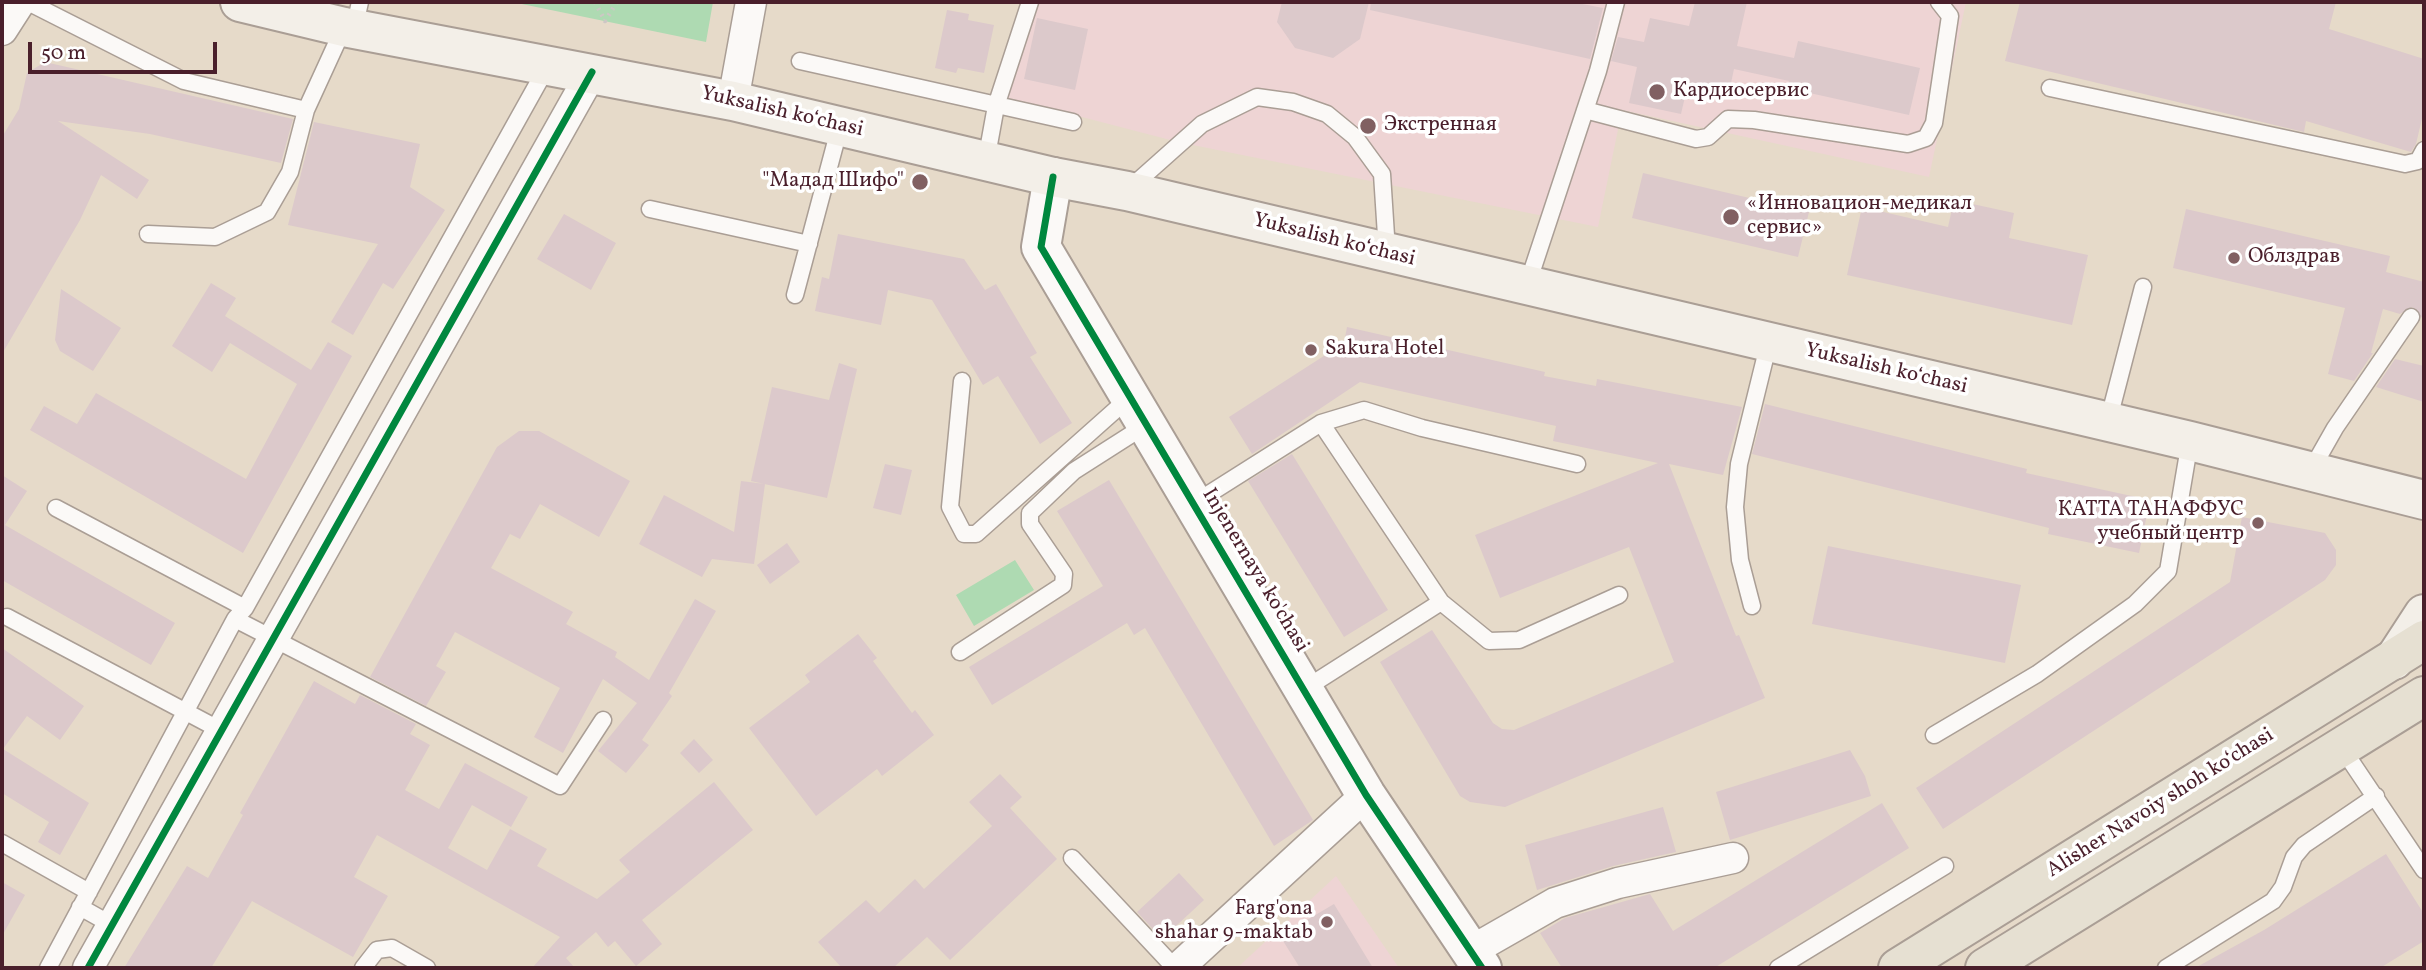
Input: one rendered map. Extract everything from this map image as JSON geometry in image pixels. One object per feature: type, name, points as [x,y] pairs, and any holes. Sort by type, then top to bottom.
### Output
[{"type":"main road","name":"Yuksalish koʻchasi","points":[[240,2],[353,19],[548,65],[733,101],[1053,177],[1128,191],[2190,441],[2424,500]]},
{"type":"main road","points":[[2409,650],[2424,614]]},
{"type":"main road","name":"Alisher Navoiy shoh koʻchasi","points":[[1898,968],[2409,650]]},
{"type":"main road","points":[[1985,968],[2424,696]]},
{"type":"street","points":[[2,30],[20,2]]},
{"type":"street","points":[[733,101],[751,2]]},
{"type":"street","points":[[88,968],[592,72]]},
{"type":"street","name":"Injenernaya ko'chasi","points":[[1053,177],[1041,247],[1366,795],[1476,960]]},
{"type":"street","points":[[1176,968],[1366,795]]},
{"type":"street","points":[[1476,960],[1555,903],[1618,883],[1733,858]]},
{"type":"lane","points":[[28,2],[184,81],[306,110]]},
{"type":"lane","points":[[986,161],[996,106],[1030,2]]},
{"type":"lane","points":[[1528,286],[1616,2]]},
{"type":"lane","points":[[1584,110],[1696,139],[1708,137],[1727,119],[1754,120],[1908,144],[1926,138],[1934,123],[1950,16],[1938,2]]},
{"type":"lane","points":[[148,234],[215,237],[267,212],[290,172],[306,110],[353,19]]},
{"type":"lane","points":[[800,61],[1073,122]]},
{"type":"lane","points":[[48,968],[185,711],[548,65]]},
{"type":"lane","points":[[2050,88],[2405,164],[2417,161],[2424,149]]},
{"type":"lane","points":[[1128,191],[1202,124],[1257,97],[1293,102],[1328,114],[1354,137],[1382,174],[1387,254]]},
{"type":"lane","points":[[795,295],[840,126]]},
{"type":"lane","points":[[650,209],[809,244]]},
{"type":"lane","points":[[2108,422],[2143,287]]},
{"type":"lane","points":[[2310,471],[2335,428],[2411,317]]},
{"type":"lane","points":[[1752,606],[1740,560],[1735,507],[1739,464],[1769,342]]},
{"type":"lane","points":[[962,381],[950,507],[964,534],[976,534],[1138,411]]},
{"type":"lane","points":[[1194,504],[1321,423],[1364,410],[1422,428],[1577,464]]},
{"type":"lane","points":[[960,652],[1063,585],[1064,575],[1030,524],[1030,513],[1138,411]]},
{"type":"lane","points":[[1321,423],[1441,602],[1489,640],[1519,640],[1619,595]]},
{"type":"lane","points":[[1934,735],[2038,674],[2135,604],[2168,571],[2190,441]]},
{"type":"lane","points":[[56,508],[240,613],[273,639],[560,786],[603,720]]},
{"type":"lane","points":[[1303,690],[1441,602]]},
{"type":"lane","points":[[7,617],[222,731]]},
{"type":"lane","points":[[2342,748],[2424,870]]},
{"type":"lane","points":[[2166,968],[2273,901],[2283,887],[2294,857],[2304,845],[2376,796]]},
{"type":"lane","points":[[2,843],[89,892]]},
{"type":"lane","points":[[1072,858],[1176,968]]},
{"type":"lane","points":[[1778,968],[1945,866]]},
{"type":"lane","points":[[80,907],[112,925]]},
{"type":"lane","points":[[363,968],[377,950],[392,947],[427,968]]},
{"type":"path","points":[[595,2],[605,21],[617,2]]},
{"type":"shaded area","name":"Экстренная","points":[[1030,2],[1966,2],[1929,177],[1622,110],[1598,227],[1178,142],[1005,97]]},
{"type":"shaded area","name":"Farg'ona shahar 9-maktab","points":[[1336,876],[1399,968],[1237,968]]},
{"type":"green space","points":[[512,2],[713,2],[706,42]]},
{"type":"green space","points":[[1015,560],[1034,590],[974,626],[956,595]]},
{"type":"building","points":[[1282,2],[1369,2],[1360,39],[1333,58],[1295,48],[1277,22]]},
{"type":"building","points":[[1371,2],[1572,2],[1603,8],[1590,59],[1370,10]]},
{"type":"building","points":[[1695,2],[1747,2],[1737,46],[1794,58],[1798,41],[1920,68],[1909,115],[1787,88],[1789,81],[1734,69],[1728,97],[1687,88],[1681,114],[1629,103],[1637,67],[1611,61],[1618,37],[1644,42],[1650,18],[1689,26]]},
{"type":"building","points":[[2020,2],[2336,2],[2329,29],[2424,59],[2424,110],[2416,144],[2411,152],[2306,121],[2304,132],[2005,61]]},
{"type":"building","points":[[947,10],[969,14],[968,20],[994,25],[984,73],[958,68],[956,73],[935,68]]},
{"type":"building","points":[[1037,18],[1088,29],[1075,90],[1024,79]]},
{"type":"building","points":[[45,62],[293,119],[281,163],[150,134],[58,121],[149,180],[137,199],[101,175],[80,220],[2,354],[2,137],[19,109],[27,73]]},
{"type":"building","points":[[314,122],[420,144],[410,187],[445,210],[393,289],[383,283],[353,335],[331,322],[378,244],[288,225]]},
{"type":"building","points":[[1643,173],[1809,212],[1798,257],[1632,218]]},
{"type":"building","points":[[1954,200],[2014,213],[2009,238],[2088,255],[2072,325],[1847,275],[1862,207],[1948,227]]},
{"type":"building","points":[[2186,209],[2390,256],[2386,272],[2424,282],[2424,320],[2412,307],[2400,314],[2383,309],[2373,353],[2354,381],[2328,374],[2345,308],[2173,268]]},
{"type":"building","points":[[564,214],[616,243],[591,290],[537,259]]},
{"type":"building","points":[[838,234],[964,259],[985,290],[996,284],[1037,353],[1030,357],[1072,423],[1040,444],[998,376],[983,385],[932,300],[888,290],[881,325],[815,311],[822,277],[829,279]]},
{"type":"building","points":[[211,283],[236,298],[225,316],[311,370],[328,342],[352,356],[243,553],[30,430],[44,406],[77,424],[96,393],[246,479],[297,384],[230,343],[212,372],[172,346]]},
{"type":"building","points":[[61,289],[121,328],[93,371],[60,351],[55,340]]},
{"type":"building","points":[[1347,327],[1545,372],[1544,376],[1596,386],[1597,379],[1742,407],[1723,475],[1669,464],[1736,636],[1739,635],[1765,698],[1505,807],[1470,802],[1460,796],[1380,662],[1432,630],[1493,723],[1502,729],[1514,730],[1674,662],[1629,547],[1500,598],[1475,535],[1658,463],[1553,441],[1556,426],[1360,382],[1252,454],[1229,417],[1344,343]]},
{"type":"building","points":[[2395,359],[2424,366],[2424,402],[2376,387]]},
{"type":"building","points":[[839,363],[857,369],[827,498],[751,481],[772,387],[829,400]]},
{"type":"building","points":[[1765,404],[2027,469],[2026,473],[2150,500],[2139,553],[2048,534],[2049,528],[1752,454]]},
{"type":"building","points":[[519,431],[539,431],[630,481],[599,537],[540,504],[520,539],[510,534],[491,568],[573,612],[566,624],[617,652],[615,657],[649,680],[695,599],[716,611],[669,693],[672,696],[642,740],[649,745],[626,773],[598,751],[637,703],[603,679],[563,753],[534,737],[560,688],[455,632],[436,666],[446,672],[426,706],[370,677],[497,447]]},
{"type":"building","points":[[1292,454],[1388,610],[1344,637],[1248,481]]},
{"type":"building","points":[[885,464],[912,470],[901,515],[873,508]]},
{"type":"building","points":[[2,475],[27,491],[5,525],[175,623],[151,665],[2,580]]},
{"type":"building","points":[[1109,480],[1313,820],[1274,846],[1145,628],[1134,635],[1127,623],[992,705],[969,667],[1103,586],[1057,511]]},
{"type":"building","points":[[741,481],[765,484],[754,564],[712,559],[702,577],[639,544],[664,495],[734,532]]},
{"type":"building","points":[[2242,517],[2325,533],[2336,550],[2336,565],[2325,580],[1943,829],[1916,788],[2230,582]]},
{"type":"building","points":[[787,543],[800,562],[770,584],[757,565]]},
{"type":"building","points":[[1828,546],[2021,585],[2005,663],[1812,624]]},
{"type":"building","points":[[858,634],[877,658],[873,661],[912,713],[915,710],[934,735],[882,776],[877,769],[816,816],[749,728],[810,682],[805,675]]},
{"type":"building","points":[[2,648],[84,706],[60,740],[27,716],[3,749],[89,803],[60,855],[38,842],[49,822],[2,793]]},
{"type":"building","points":[[314,681],[355,704],[360,695],[416,724],[410,734],[430,745],[405,790],[439,809],[465,763],[528,797],[511,827],[472,805],[448,848],[487,870],[510,829],[547,849],[537,866],[597,899],[630,872],[619,860],[714,782],[753,830],[642,920],[662,944],[636,966],[615,941],[608,947],[596,932],[566,958],[575,968],[532,968],[560,937],[377,835],[354,877],[388,896],[353,957],[252,901],[211,968],[124,968],[187,866],[208,878],[243,815],[240,813]]},
{"type":"building","points":[[694,739],[713,760],[699,773],[680,753]]},
{"type":"building","points":[[1850,750],[1865,776],[1871,796],[1730,840],[1716,792]]},
{"type":"building","points":[[1000,774],[1022,797],[1010,808],[1057,859],[950,960],[927,937],[893,968],[842,968],[818,942],[866,900],[879,913],[915,879],[924,889],[992,826],[969,802]]},
{"type":"building","points":[[1882,803],[1909,848],[1714,968],[1562,968],[1540,933],[1565,918],[1650,894],[1673,931]]},
{"type":"building","points":[[1663,807],[1676,852],[1613,866],[1537,890],[1525,845]]},
{"type":"building","points":[[2386,854],[2424,914],[2424,941],[2380,968],[2195,968],[2264,930]]},
{"type":"building","points":[[1179,873],[1204,900],[1162,939],[1137,912]]},
{"type":"building","points":[[2,882],[25,895],[2,936]]},
{"type":"building","points":[[1334,904],[1373,968],[1300,968],[1280,936]]},
{"type":"cycle path","points":[[88,968],[592,72]]},
{"type":"cycle path","points":[[1053,177],[1041,247],[1366,795],[1482,968]]},
{"type":"place","name":"Кардиосервис","points":[[1657,92]]},
{"type":"place","name":"Экстренная","points":[[1368,126]]},
{"type":"place","name":"\"Мадад Шифо\"","points":[[920,182]]},
{"type":"place","name":"«Инновацион-медикал сервис»","points":[[1731,217]]},
{"type":"place","name":"Облздрав","points":[[2234,258]]},
{"type":"place","name":"Sakura Hotel","points":[[1311,350]]},
{"type":"place","name":"КАТТА ТАНАФФУС учебный центр","points":[[2258,523]]},
{"type":"place","name":"Farg'ona shahar 9-maktab","points":[[1327,922]]}]
